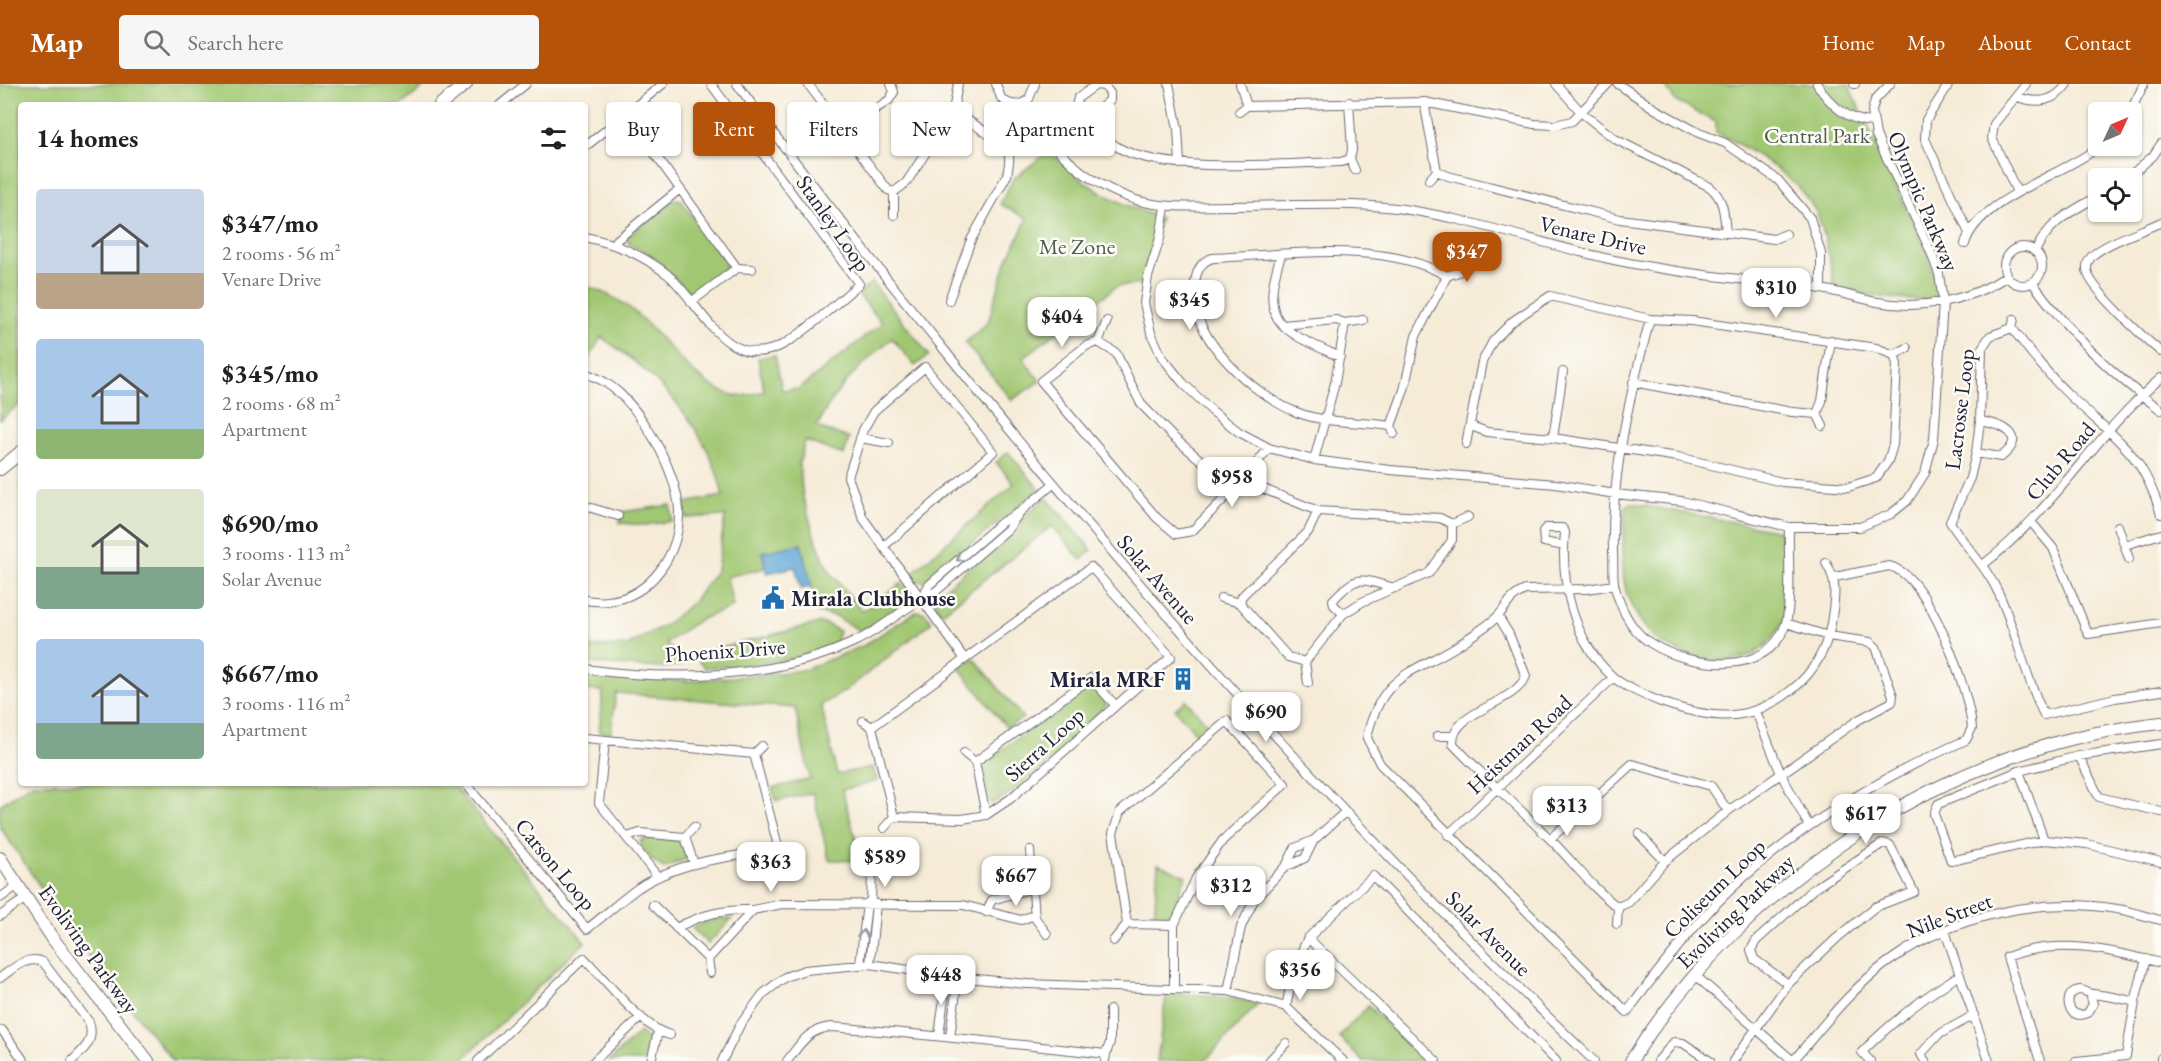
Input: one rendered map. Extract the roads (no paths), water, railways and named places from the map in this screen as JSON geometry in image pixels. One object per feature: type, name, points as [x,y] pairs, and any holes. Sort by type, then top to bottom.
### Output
[{"type":"street","points":[[444,102],[466,84]]},
{"type":"street","points":[[504,102],[526,84]]},
{"type":"street","points":[[641,102],[663,84]]},
{"type":"street","name":"Stanley Loop","points":[[588,238],[613,243],[637,253],[656,266],[670,277],[710,327],[730,344],[755,353],[784,345],[859,284],[711,84]]},
{"type":"street","name":"Solar Avenue","points":[[736,84],[902,298],[1052,484],[1207,662],[1344,813],[1492,963],[1594,1061]]},
{"type":"street","points":[[808,84],[822,102]]},
{"type":"street","points":[[879,107],[889,100],[894,92],[891,84]]},
{"type":"street","points":[[955,102],[958,84]]},
{"type":"street","points":[[996,84],[998,93],[1005,102]]},
{"type":"street","points":[[1026,102],[1033,95],[1035,84]]},
{"type":"street","points":[[1169,84],[1178,129],[1180,164]]},
{"type":"street","points":[[1240,84],[1247,106]]},
{"type":"street","points":[[1556,84],[1582,113],[1615,139],[1710,187],[1722,201],[1726,233]]},
{"type":"street","points":[[1239,112],[1247,106],[1425,102],[1534,124],[1555,125],[1572,121],[1608,84]]},
{"type":"street","points":[[1618,84],[1664,114],[1699,133],[1725,143],[1778,180],[1809,218],[1821,253],[1821,289]]},
{"type":"street","points":[[1817,84],[1828,100],[1844,113],[1863,122],[1873,122]]},
{"type":"street","name":"Olympic Parkway","points":[[1789,527],[1860,527],[1891,514],[1917,489],[1925,473],[1934,439],[1943,302],[1940,274],[1887,161],[1873,122],[1872,111],[1875,100],[1890,84]]},
{"type":"street","points":[[1949,84],[1926,120],[1925,139],[1968,231],[1965,244]]},
{"type":"street","points":[[2018,192],[1992,138],[1994,124],[2018,97],[2026,84]]},
{"type":"street","points":[[2018,97],[2031,102],[2046,101],[2063,90],[2067,84]]},
{"type":"street","points":[[2135,102],[2144,84]]},
{"type":"street","points":[[1348,102],[1352,150],[1350,159],[1355,170]]},
{"type":"street","points":[[1425,102],[1437,171]]},
{"type":"street","points":[[949,300],[971,240],[1007,175],[1009,163],[1009,154],[972,125]]},
{"type":"street","points":[[588,145],[606,130]]},
{"type":"street","points":[[1115,143],[1122,149],[1180,164],[1350,159]]},
{"type":"street","points":[[2140,168],[2161,144]]},
{"type":"street","points":[[1968,231],[2018,192],[2088,153]]},
{"type":"street","points":[[656,156],[737,268]]},
{"type":"street","points":[[864,156],[888,189],[894,192]]},
{"type":"street","points":[[894,192],[906,183],[924,156]]},
{"type":"street","name":"Venare Drive","points":[[1065,156],[1081,172],[1105,188],[1165,207],[1270,207],[1333,204],[1395,208],[1454,218],[1614,260],[1685,272],[1821,289],[1888,303],[1914,305],[1943,302],[1994,285],[2007,276]]},
{"type":"street","points":[[1429,180],[1437,171]]},
{"type":"street","points":[[1437,171],[1620,219],[1774,239],[1786,234]]},
{"type":"street","points":[[613,243],[680,189]]},
{"type":"street","points":[[894,192],[894,215]]},
{"type":"street","points":[[2035,252],[2044,233],[2061,218],[2088,202]]},
{"type":"street","points":[[1165,207],[1144,303],[1151,333],[1162,357],[1204,405],[1239,432],[1269,448],[1314,460],[1390,470],[1556,484],[1615,494],[1682,501],[1789,527],[1786,623],[1771,645],[1757,657],[1722,664],[1691,659],[1652,644],[1635,630],[1623,610],[1614,585],[1615,494],[1633,382],[1650,319]]},
{"type":"street","points":[[2161,222],[2105,248],[2091,256],[2086,264],[2088,275],[2093,282],[2132,326],[2161,352]]},
{"type":"street","points":[[2024,248],[2035,252],[2042,268],[2032,282],[2021,285],[2007,276],[2004,265],[2013,250],[2024,248]]},
{"type":"street","points":[[1447,276],[1416,336],[1393,430],[1324,420],[1295,412],[1250,384],[1218,351],[1204,332],[1196,311],[1194,291],[1199,267],[1204,260],[1281,255],[1359,254],[1406,260],[1447,276],[1464,270],[1471,263]]},
{"type":"street","points":[[1281,255],[1273,284],[1271,308],[1283,326],[1303,340],[1340,357]]},
{"type":"street","points":[[692,302],[737,268],[752,269]]},
{"type":"street","points":[[2032,282],[2072,334],[2140,396],[2161,410]]},
{"type":"street","points":[[1466,444],[1482,362],[1493,341],[1513,321],[1550,296],[1650,319],[1692,321],[1831,340],[1876,348],[1894,355],[1907,348]]},
{"type":"street","points":[[1283,326],[1336,320],[1346,323],[1363,320]]},
{"type":"street","points":[[1107,321],[1098,342],[1086,346],[1041,381],[1158,518],[1176,534],[1192,531],[1241,482],[1269,448]]},
{"type":"street","points":[[1314,460],[1340,357],[1346,323]]},
{"type":"street","name":"Lacrosse Loop","points":[[2161,514],[2147,477],[2133,453],[2110,429],[2046,372],[2013,324],[1990,336],[1982,348],[1980,422],[1976,453],[1970,478],[1950,522],[1984,564],[2013,628],[2022,662],[2044,715],[2161,691]]},
{"type":"street","points":[[1823,426],[1817,414],[1822,401],[1831,340]]},
{"type":"street","points":[[1098,342],[1116,353],[1141,404],[1172,436],[1209,467],[1241,482],[1318,511],[1440,518],[1452,524]]},
{"type":"street","points":[[1471,426],[1487,432],[1552,438],[1678,457],[1782,482],[1848,487],[1876,478],[1888,461],[1893,445],[1897,364],[1894,355]]},
{"type":"street","points":[[883,547],[993,452],[925,367],[874,411],[860,438],[848,477],[863,518],[883,547],[910,581],[964,658]]},
{"type":"street","points":[[1552,438],[1563,372]]},
{"type":"street","points":[[588,374],[607,383],[633,408],[662,457],[679,510],[679,529],[672,552],[659,573],[640,589],[610,601],[588,600]]},
{"type":"street","name":"Club Road","points":[[1984,564],[2032,523],[2110,429],[2140,396],[2161,378]]},
{"type":"street","points":[[1633,382],[1792,412],[1817,414]]},
{"type":"street","points":[[1976,453],[2001,457],[2009,451],[2013,442],[2010,432],[2004,425],[1980,422]]},
{"type":"street","points":[[860,438],[888,443]]},
{"type":"street","points":[[0,469],[18,454]]},
{"type":"street","name":"Phoenix Drive","points":[[588,669],[617,673],[692,674],[787,666],[822,657],[874,632],[922,598],[929,585],[1002,522],[1020,513],[1052,484]]},
{"type":"street","points":[[588,507],[618,516]]},
{"type":"street","points":[[1240,603],[1242,596],[1308,532],[1318,511]]},
{"type":"street","points":[[1452,524],[1468,517]]},
{"type":"street","points":[[2032,523],[2054,548],[2088,634],[2161,623]]},
{"type":"street","points":[[1308,683],[1305,662],[1343,614],[1362,602],[1429,573],[1452,540],[1452,524]]},
{"type":"street","points":[[2118,526],[2130,559]]},
{"type":"street","points":[[2125,544],[2161,534]]},
{"type":"street","points":[[1564,546],[1566,590],[1581,632],[1592,652],[1614,678],[1646,696],[1679,708],[1728,716],[1756,712],[1780,699],[1803,681],[1817,664],[1828,636],[1835,577],[1826,563]]},
{"type":"street","name":"Coliseum Loop","points":[[1498,616],[1448,651],[1409,671],[1389,690],[1374,711],[1367,738],[1380,764],[1448,835],[1627,1012],[1673,951],[1712,908],[1756,868],[1809,826],[1884,778],[1966,740],[1972,728],[1959,671],[1935,616],[1918,589],[1897,568],[1889,566],[1835,577]]},
{"type":"street","name":"Sierra Loop","points":[[872,727],[1091,567],[1171,657],[1010,799],[986,815],[962,819],[894,817]]},
{"type":"street","points":[[1343,614],[1334,605],[1333,600],[1350,582],[1358,580],[1396,588]]},
{"type":"street","points":[[1614,585],[1566,590],[1525,590],[1505,603],[1498,616],[1509,634],[1526,676],[1524,682],[1503,698],[1463,722],[1452,736],[1453,744],[1496,790],[1550,838],[1603,897],[1618,907]]},
{"type":"street","points":[[1221,598],[1240,603],[1288,657],[1305,662]]},
{"type":"street","points":[[1618,907],[1629,902],[1665,861],[1728,811],[1858,720],[1892,702],[1893,696],[1876,647],[1870,642],[1828,636],[1786,623]]},
{"type":"street","points":[[975,762],[1091,678],[1115,705]]},
{"type":"street","name":"Heistman Road","points":[[1448,835],[1614,678]]},
{"type":"street","points":[[1756,712],[1781,774],[1809,826]]},
{"type":"street","points":[[863,721],[872,727],[894,817],[884,828]]},
{"type":"street","points":[[1113,941],[1127,924],[1113,833],[1120,812],[1227,721],[1285,784],[1223,840],[1196,878],[1173,925],[1174,989]]},
{"type":"street","name":"Evoliving Parkway","points":[[1631,1061],[1665,1012],[1742,927],[1818,860],[1907,802],[1995,763],[2057,743],[2121,728],[2161,723]]},
{"type":"street","points":[[1437,736],[1452,736]]},
{"type":"street","points":[[588,738],[754,754],[762,746]]},
{"type":"street","points":[[605,740],[599,803],[658,877]]},
{"type":"street","points":[[2161,744],[2079,756],[2019,771],[1938,804],[1934,814],[1951,861],[2044,840],[2087,844],[2161,862]]},
{"type":"street","points":[[964,753],[975,762],[986,815]]},
{"type":"street","name":"Carson Loop","points":[[468,786],[587,929],[638,888],[658,877],[694,864],[779,850],[754,754]]},
{"type":"street","points":[[2079,756],[2098,797],[2161,812]]},
{"type":"street","points":[[1550,838],[1632,764],[1711,786],[1728,811]]},
{"type":"street","points":[[2019,771],[2044,840]]},
{"type":"street","points":[[1228,991],[1240,927],[1254,900],[1284,868],[1295,848],[1314,840],[1344,813]]},
{"type":"street","points":[[685,837],[694,828]]},
{"type":"street","points":[[627,837],[640,833],[685,837]]},
{"type":"street","points":[[1639,834],[1665,861]]},
{"type":"street","points":[[685,837],[694,864]]},
{"type":"street","points":[[1284,868],[1305,858],[1314,840]]},
{"type":"street","points":[[1733,1061],[1788,984],[1837,938],[1875,907],[1914,892],[1890,845],[1883,843],[1812,890],[1756,941],[1751,950],[1754,958],[1788,984]]},
{"type":"street","points":[[1030,850],[1034,915],[1047,934]]},
{"type":"street","name":"Evoliving Parkway","points":[[0,858],[86,983],[147,1061]]},
{"type":"street","points":[[870,964],[872,872]]},
{"type":"street","points":[[1286,1007],[1295,964],[1308,938],[1373,876],[1556,1061]]},
{"type":"street","points":[[0,898],[18,885]]},
{"type":"street","points":[[986,912],[992,900],[1034,888]]},
{"type":"street","points":[[0,916],[26,898]]},
{"type":"street","points":[[860,964],[871,903]]},
{"type":"street","points":[[676,928],[698,916],[726,909],[753,910],[782,904],[963,905],[1021,920],[1034,915]]},
{"type":"street","points":[[653,905],[708,959],[710,973]]},
{"type":"street","name":"Nile Street","points":[[1793,1061],[1846,999],[1890,960],[1946,931],[1986,916],[2024,909],[2077,906],[2117,909],[2161,920]]},
{"type":"street","points":[[1617,924],[1618,907]]},
{"type":"street","points":[[708,959],[753,910]]},
{"type":"street","points":[[1127,924],[1173,925]]},
{"type":"street","points":[[1946,931],[1989,1061]]},
{"type":"street","points":[[1308,938],[1436,1061]]},
{"type":"street","points":[[2040,1061],[2007,957],[2025,950],[2071,946],[2121,952],[2161,963]]},
{"type":"street","points":[[478,1061],[584,958],[641,1017],[658,1032],[670,1035]]},
{"type":"street","points":[[0,978],[25,961],[36,959],[43,962],[89,1022],[92,1033],[91,1041],[72,1061]]},
{"type":"street","points":[[2076,1061],[2126,1056],[2135,1002],[2146,959]]},
{"type":"street","points":[[722,1061],[740,1025],[757,1001],[785,977],[805,970],[860,964],[1027,984],[1228,991],[1286,1007],[1343,1061]]},
{"type":"street","points":[[1870,1061],[1862,1052],[1892,1022],[1959,975]]},
{"type":"street","points":[[939,1035],[947,976]]},
{"type":"street","points":[[1696,976],[1793,1061]]},
{"type":"street","points":[[950,1037],[958,977]]},
{"type":"street","points":[[2090,994],[2107,994],[2135,1002]]},
{"type":"street","points":[[787,1061],[806,1035],[819,1028],[939,1035],[1106,1057],[1110,1042],[1110,1010]]},
{"type":"street","points":[[1925,1061],[1921,1054],[1938,1035],[1974,1015]]},
{"type":"street","points":[[594,1061],[641,1017]]},
{"type":"street","points":[[2,1030],[18,1059]]},
{"type":"street","points":[[651,1061],[658,1032]]},
{"type":"street","points":[[1658,1061],[1674,1042],[1683,1043],[1710,1061]]},
{"type":"street","points":[[1269,1061],[1286,1043]]},
{"type":"water","points":[[801,544],[812,587],[801,589],[795,567],[767,573],[762,552]]},
{"type":"place","name":"Mirala Clubhouse","points":[[773,598]]},
{"type":"place","name":"Mirala MRF","points":[[1183,679]]},
{"type":"park label","name":"Central Park","points":[[1817,135]]},
{"type":"park label","name":"Me Zone","points":[[1077,246]]}]
